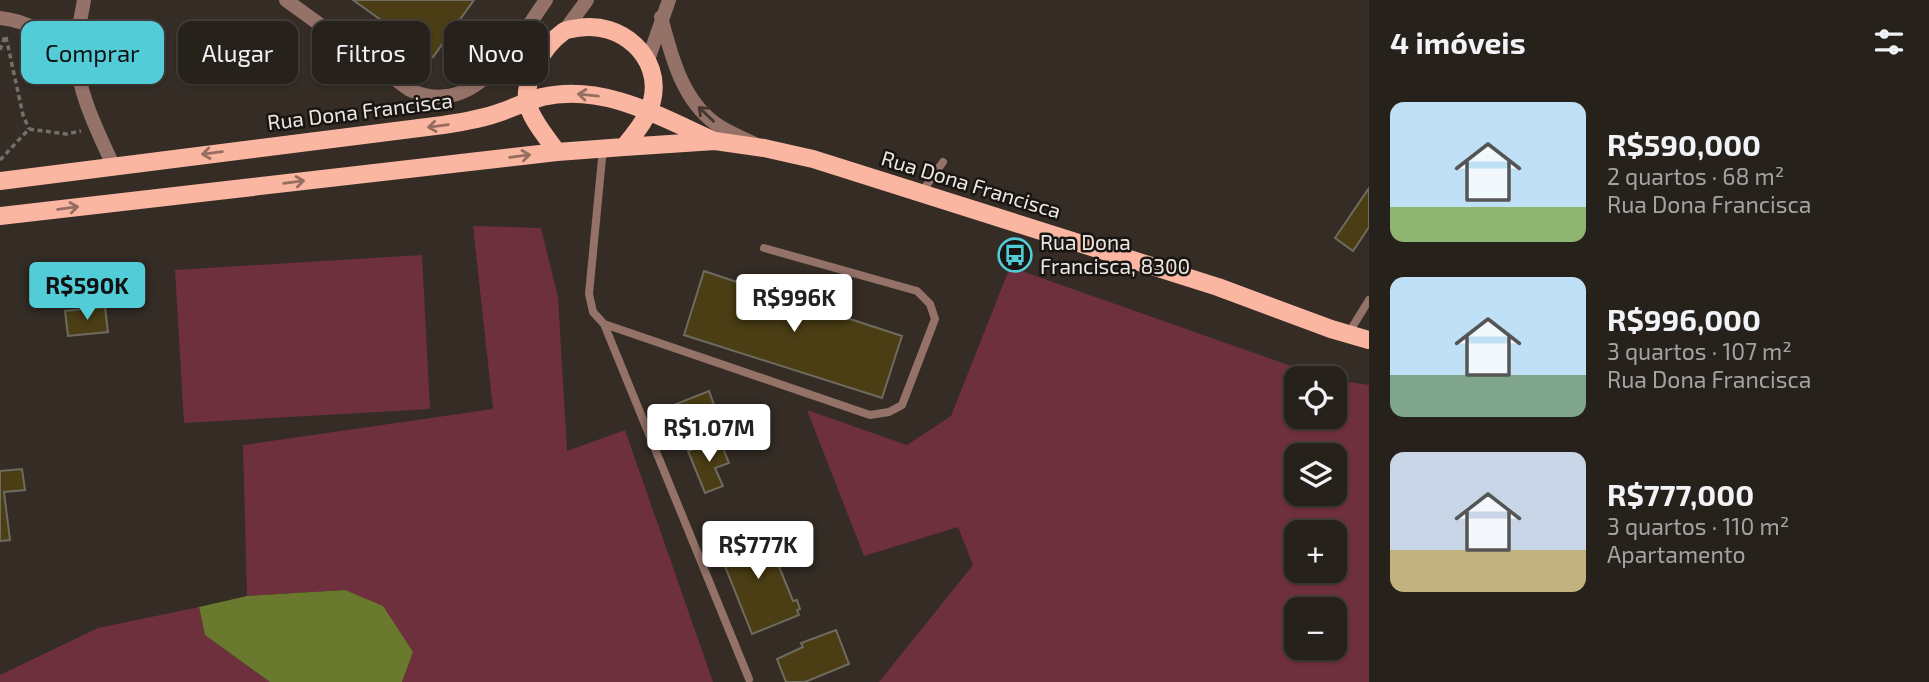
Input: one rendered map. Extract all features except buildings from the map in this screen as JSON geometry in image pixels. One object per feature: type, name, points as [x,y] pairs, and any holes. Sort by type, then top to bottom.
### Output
[{"type":"main road","points":[[557,152],[538,125],[527,102],[529,80],[540,59],[565,30],[588,26],[610,28],[631,40],[648,60],[653,79],[652,99],[648,111],[624,147]]},
{"type":"main road","name":"Rua Dona Francisca","points":[[0,180],[443,125],[562,95],[593,95],[620,101],[715,141]]},
{"type":"main road","name":"Rua Dona Francisca","points":[[0,216],[557,152],[715,141],[813,159],[1218,287],[1369,340]]},
{"type":"street","points":[[81,21],[84,0]]},
{"type":"street","points":[[286,0],[410,90],[426,97],[442,98],[478,84],[494,71],[546,0]]},
{"type":"street","points":[[565,30],[587,0]]},
{"type":"street","points":[[648,60],[669,0]]},
{"type":"street","points":[[662,18],[676,65],[699,110],[717,125],[764,148]]},
{"type":"street","points":[[82,84],[113,165]]},
{"type":"lane","points":[[603,148],[589,294],[593,312],[604,324],[749,679]]},
{"type":"lane","points":[[921,193],[943,162]]},
{"type":"lane","points":[[604,324],[870,415],[889,412],[901,405],[935,319],[930,304],[917,291],[764,248]]},
{"type":"lane","points":[[1348,334],[1369,300]]},
{"type":"path","points":[[4,19],[5,36],[23,115],[29,129]]},
{"type":"path","points":[[0,50],[5,36]]},
{"type":"path","points":[[29,129],[66,134],[97,129]]},
{"type":"path","points":[[0,160],[29,129]]},
{"type":"shaded area","points":[[473,226],[541,228],[558,297],[567,451],[625,430],[713,682],[402,682],[413,651],[345,590],[247,596],[243,445],[493,409]]},
{"type":"shaded area","points":[[422,255],[430,409],[184,423],[175,270]]},
{"type":"shaded area","points":[[1010,267],[1291,366],[1284,366],[1284,429],[1347,429],[1347,382],[1369,385],[1369,682],[879,682],[973,565],[958,527],[864,556],[807,410],[907,445],[951,416]]},
{"type":"shaded area","points":[[345,590],[383,606],[413,652],[402,682],[270,682],[205,635],[199,607],[247,596]]},
{"type":"shaded area","points":[[199,607],[205,635],[270,682],[0,682],[0,675],[98,628]]},
{"type":"place","name":"Rua Dona Francisca, 8300","points":[[1015,255]]}]
